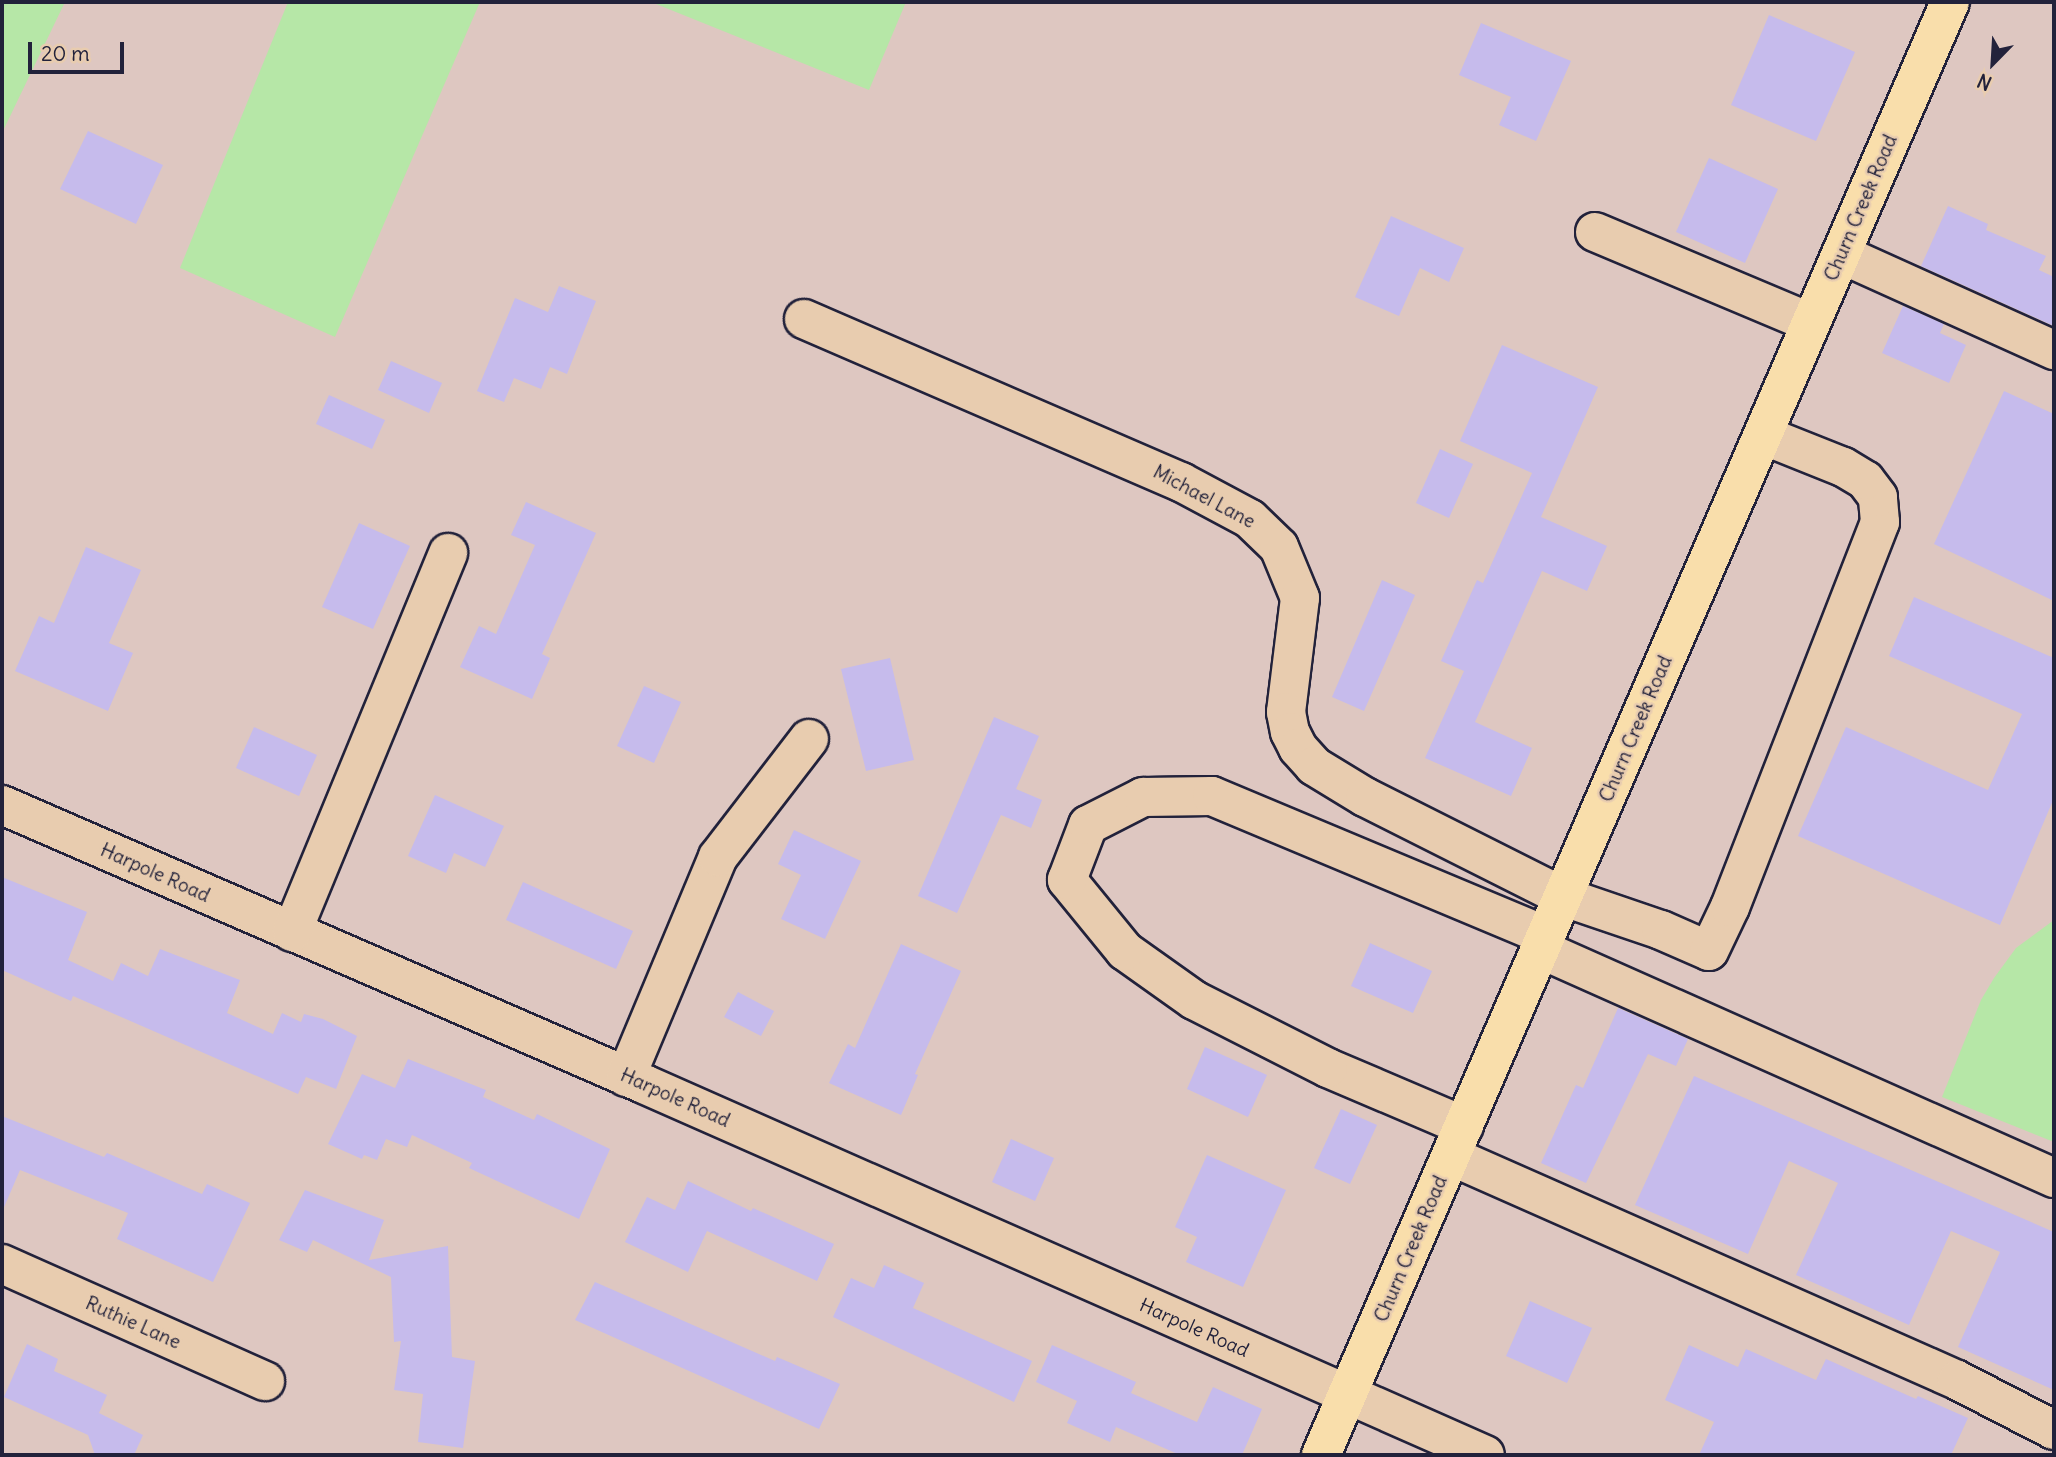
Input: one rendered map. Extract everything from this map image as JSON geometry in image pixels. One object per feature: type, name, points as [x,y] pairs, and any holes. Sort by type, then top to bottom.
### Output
[{"type":"main road","name":"Churn Creek Road","points":[[1321,1455],[1950,2]]},
{"type":"street","points":[[1595,232],[1811,323]]},
{"type":"street","points":[[1841,254],[2054,350]]},
{"type":"street","name":"Michael Lane","points":[[804,319],[1181,482],[1250,519],[1279,547],[1300,598],[1286,712],[1290,732],[1298,748],[1333,780],[1564,897],[1661,930],[1709,951],[1730,907],[1880,522],[1878,497],[1865,480],[1843,467],[1763,435]]},
{"type":"street","points":[[292,932],[448,553]]},
{"type":"street","points":[[626,1077],[718,857],[809,739]]},
{"type":"street","points":[[2054,1178],[1543,943],[1212,796],[1143,797],[1088,825],[1067,880],[1125,951],[1194,1000],[1328,1068],[1458,1141],[1957,1380],[2054,1430]]},
{"type":"street","name":"Harpole Road","points":[[2,805],[1485,1455]]},
{"type":"street","name":"Ruthie Lane","points":[[2,1264],[265,1381]]},
{"type":"green space","points":[[2,2],[65,2],[2,133]]},
{"type":"green space","points":[[288,2],[480,2],[335,337],[180,268]]},
{"type":"green space","points":[[651,2],[906,2],[869,90]]},
{"type":"green space","points":[[2054,920],[2054,1142],[1942,1097],[1981,1000],[1994,978],[2016,948]]},
{"type":"building","points":[[1769,15],[1855,52],[1816,141],[1731,105]]},
{"type":"building","points":[[1481,23],[1571,61],[1536,141],[1499,125],[1511,97],[1459,75]]},
{"type":"building","points":[[88,131],[163,165],[136,224],[60,189]]},
{"type":"building","points":[[1709,158],[1778,189],[1745,263],[1676,232]]},
{"type":"building","points":[[1948,206],[1988,224],[1986,230],[2046,256],[2039,270],[2054,277],[2054,326],[1921,266]]},
{"type":"building","points":[[1391,216],[1464,248],[1449,282],[1420,268],[1399,316],[1355,297]]},
{"type":"building","points":[[559,286],[596,301],[567,374],[550,367],[541,389],[514,378],[504,402],[477,391],[515,298],[548,312]]},
{"type":"building","points":[[1903,306],[1944,324],[1940,333],[1966,345],[1949,383],[1882,353]]},
{"type":"building","points":[[1502,345],[1598,387],[1541,517],[1607,546],[1587,591],[1542,571],[1475,722],[1532,748],[1511,796],[1425,758],[1464,671],[1441,661],[1477,580],[1483,583],[1532,473],[1460,441]]},
{"type":"building","points":[[391,361],[442,383],[429,413],[378,390]]},
{"type":"building","points":[[2004,391],[2054,414],[2054,601],[1934,544]]},
{"type":"building","points":[[329,395],[385,420],[372,449],[316,424]]},
{"type":"building","points":[[1440,449],[1473,464],[1449,518],[1416,503]]},
{"type":"building","points":[[526,502],[596,533],[542,654],[550,658],[532,699],[460,667],[479,626],[496,634],[535,545],[511,535]]},
{"type":"building","points":[[359,523],[410,546],[373,629],[322,607]]},
{"type":"building","points":[[86,547],[141,570],[109,643],[133,653],[108,711],[15,671],[39,616],[54,623]]},
{"type":"building","points":[[1382,580],[1415,595],[1364,711],[1332,697]]},
{"type":"building","points":[[1914,597],[2054,658],[2054,798],[2000,925],[1798,836],[1846,727],[1988,790],[2022,714],[1889,656]]},
{"type":"building","points":[[890,658],[914,760],[866,771],[841,669]]},
{"type":"building","points":[[644,686],[681,702],[654,763],[617,746]]},
{"type":"building","points":[[994,717],[1039,736],[1016,789],[1042,800],[1031,828],[1001,815],[957,913],[918,896]]},
{"type":"building","points":[[254,727],[317,755],[299,796],[236,768]]},
{"type":"building","points":[[435,795],[504,826],[485,867],[454,853],[446,873],[408,856]]},
{"type":"building","points":[[794,830],[861,861],[825,939],[781,919],[801,875],[778,864]]},
{"type":"building","points":[[2,877],[87,912],[68,960],[113,981],[121,963],[148,976],[160,949],[240,980],[227,1013],[273,1034],[282,1013],[301,1022],[304,1014],[323,1019],[357,1036],[336,1089],[306,1077],[298,1094],[73,996],[71,1001],[2,970]]},
{"type":"building","points":[[523,882],[633,931],[616,969],[506,920]]},
{"type":"building","points":[[1370,943],[1432,971],[1413,1013],[1351,986]]},
{"type":"building","points":[[901,944],[961,971],[915,1074],[918,1075],[901,1115],[829,1083],[848,1044],[855,1048]]},
{"type":"building","points":[[738,992],[774,1011],[761,1036],[724,1017]]},
{"type":"building","points":[[1618,1008],[1688,1039],[1676,1066],[1648,1054],[1586,1183],[1541,1163],[1576,1085],[1583,1088]]},
{"type":"building","points":[[1205,1047],[1267,1075],[1248,1117],[1187,1089]]},
{"type":"building","points":[[408,1059],[486,1090],[483,1097],[534,1120],[537,1114],[610,1149],[579,1219],[469,1168],[472,1163],[412,1135],[407,1147],[386,1139],[377,1160],[364,1155],[362,1159],[328,1144],[362,1074],[395,1088]]},
{"type":"building","points":[[1694,1076],[2054,1232],[2054,1390],[1958,1347],[2000,1252],[1951,1231],[1909,1325],[1796,1275],[1838,1183],[1789,1161],[1748,1254],[1635,1205]]},
{"type":"building","points":[[1341,1109],[1377,1125],[1350,1184],[1314,1168]]},
{"type":"building","points":[[2,1116],[104,1157],[107,1153],[202,1194],[207,1184],[250,1203],[213,1282],[117,1239],[128,1213],[20,1170],[2,1212]]},
{"type":"building","points":[[1011,1139],[1054,1158],[1035,1201],[992,1182]]},
{"type":"building","points":[[1207,1155],[1286,1190],[1243,1287],[1186,1262],[1197,1237],[1175,1227]]},
{"type":"building","points":[[688,1181],[751,1211],[753,1208],[834,1244],[817,1281],[707,1231],[688,1272],[625,1242],[647,1197],[675,1210]]},
{"type":"building","points":[[305,1190],[384,1220],[369,1260],[448,1246],[452,1357],[475,1361],[463,1448],[418,1442],[423,1394],[394,1390],[401,1341],[394,1342],[391,1277],[313,1240],[307,1252],[279,1240]]},
{"type":"building","points":[[884,1265],[924,1283],[913,1308],[1032,1361],[1014,1402],[833,1317],[851,1278],[874,1288]]},
{"type":"building","points":[[595,1282],[775,1361],[777,1357],[840,1384],[819,1429],[575,1320]]},
{"type":"building","points":[[1530,1301],[1592,1328],[1567,1383],[1506,1356]]},
{"type":"building","points":[[27,1344],[58,1359],[54,1371],[107,1395],[99,1413],[143,1435],[134,1455],[95,1455],[88,1435],[4,1397]]},
{"type":"building","points":[[1052,1345],[1136,1382],[1131,1393],[1197,1422],[1213,1387],[1262,1409],[1242,1455],[1180,1455],[1116,1427],[1110,1442],[1067,1423],[1077,1401],[1036,1382]]},
{"type":"building","points":[[1689,1345],[1738,1367],[1746,1349],[1816,1380],[1826,1359],[1916,1399],[1918,1396],[1968,1418],[1951,1455],[1699,1455],[1714,1422],[1665,1400]]}]
